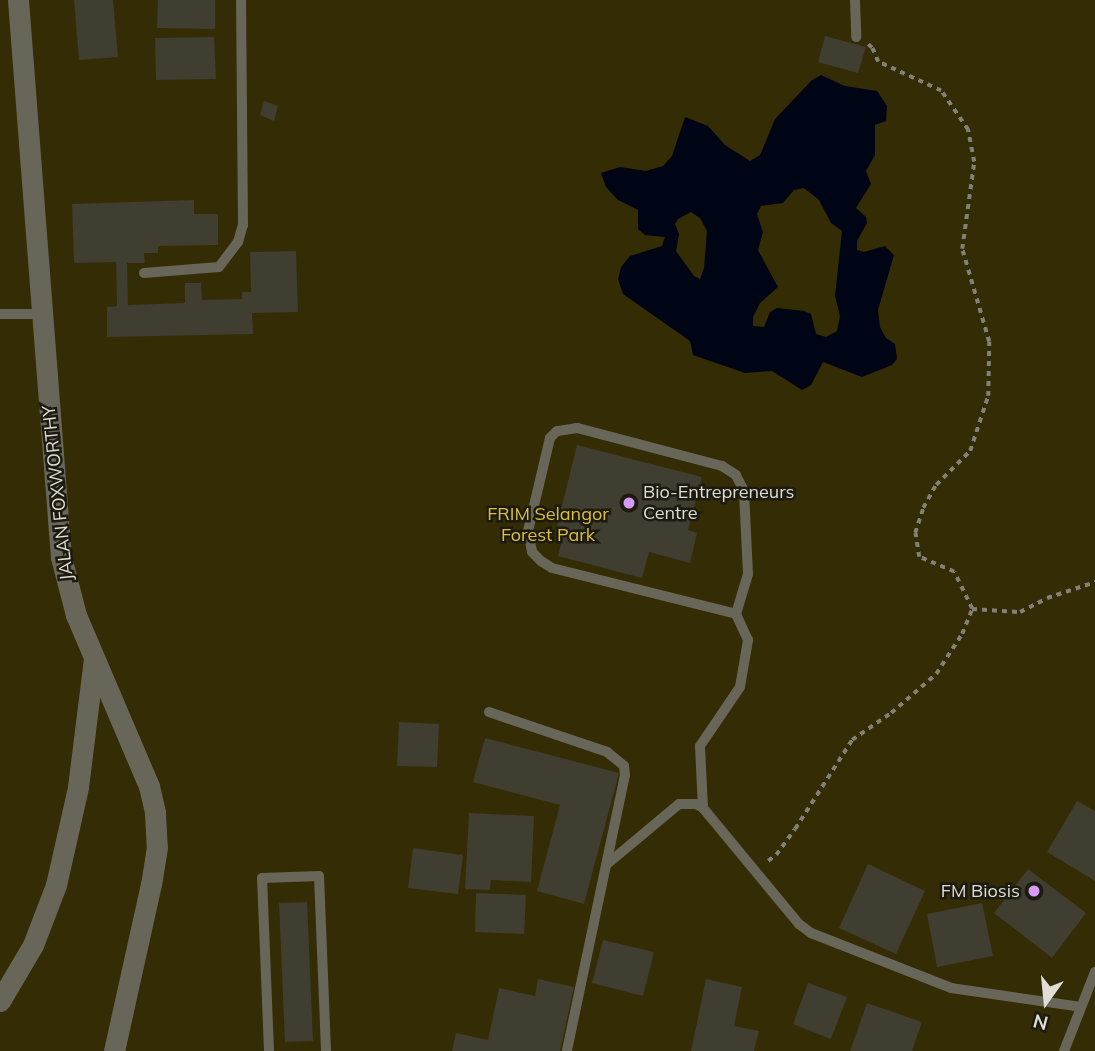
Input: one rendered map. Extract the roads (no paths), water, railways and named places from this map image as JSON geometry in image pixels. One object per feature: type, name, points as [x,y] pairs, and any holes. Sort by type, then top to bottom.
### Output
[{"type":"street","name":"JALAN FOXWORTHY","points":[[18,0],[61,558],[76,615],[149,786],[157,847],[114,1051]]},
{"type":"street","points":[[0,1001],[33,945],[56,885],[78,787],[94,657]]},
{"type":"lane","points":[[144,273],[219,267],[238,242],[243,225],[241,0]]},
{"type":"lane","points":[[855,0],[856,37]]},
{"type":"lane","points":[[0,314],[42,314]]},
{"type":"lane","points":[[704,808],[700,746],[740,687],[748,640],[736,614],[748,574],[748,546],[747,506],[736,475],[722,466],[577,428],[557,431],[550,438],[528,531],[532,552],[541,561],[552,568],[736,614]]},
{"type":"lane","points":[[489,712],[607,752],[624,766],[625,775],[567,1051]]},
{"type":"lane","points":[[606,865],[680,804],[688,802],[704,808],[799,924],[823,939],[951,988],[1082,1007]]},
{"type":"lane","points":[[269,1051],[262,878],[319,876],[326,1051]]},
{"type":"lane","points":[[1064,1051],[1095,972]]},
{"type":"water","points":[[821,75],[845,86],[877,91],[887,106],[886,121],[875,125],[875,155],[866,171],[871,184],[856,208],[866,217],[867,223],[857,241],[857,250],[864,252],[885,246],[894,255],[878,310],[880,327],[886,338],[895,344],[897,359],[892,365],[862,377],[823,362],[811,385],[802,390],[772,371],[745,373],[693,355],[690,341],[623,294],[618,279],[621,267],[630,256],[662,246],[665,237],[645,235],[638,229],[638,210],[618,200],[606,187],[601,173],[620,167],[646,171],[663,166],[672,156],[685,117],[708,126],[725,145],[750,161],[760,155],[775,119],[812,80]],"holes":[[[804,188],[819,200],[831,223],[842,231],[835,296],[840,316],[837,331],[826,337],[816,334],[811,314],[804,311],[777,308],[770,312],[764,327],[753,326],[753,317],[760,303],[778,287],[758,250],[763,232],[757,214],[761,206],[783,203],[794,190]],[[691,212],[700,218],[707,231],[704,268],[700,279],[694,276],[676,251],[679,234],[675,224],[678,219]]]},
{"type":"place","name":"Bio-Entrepreneurs Centre","points":[[629,503]]},
{"type":"place","name":"FM Biosis","points":[[1034,891]]},
{"type":"park label","name":"FRIM Selangor Forest Park","points":[[548,525]]}]
